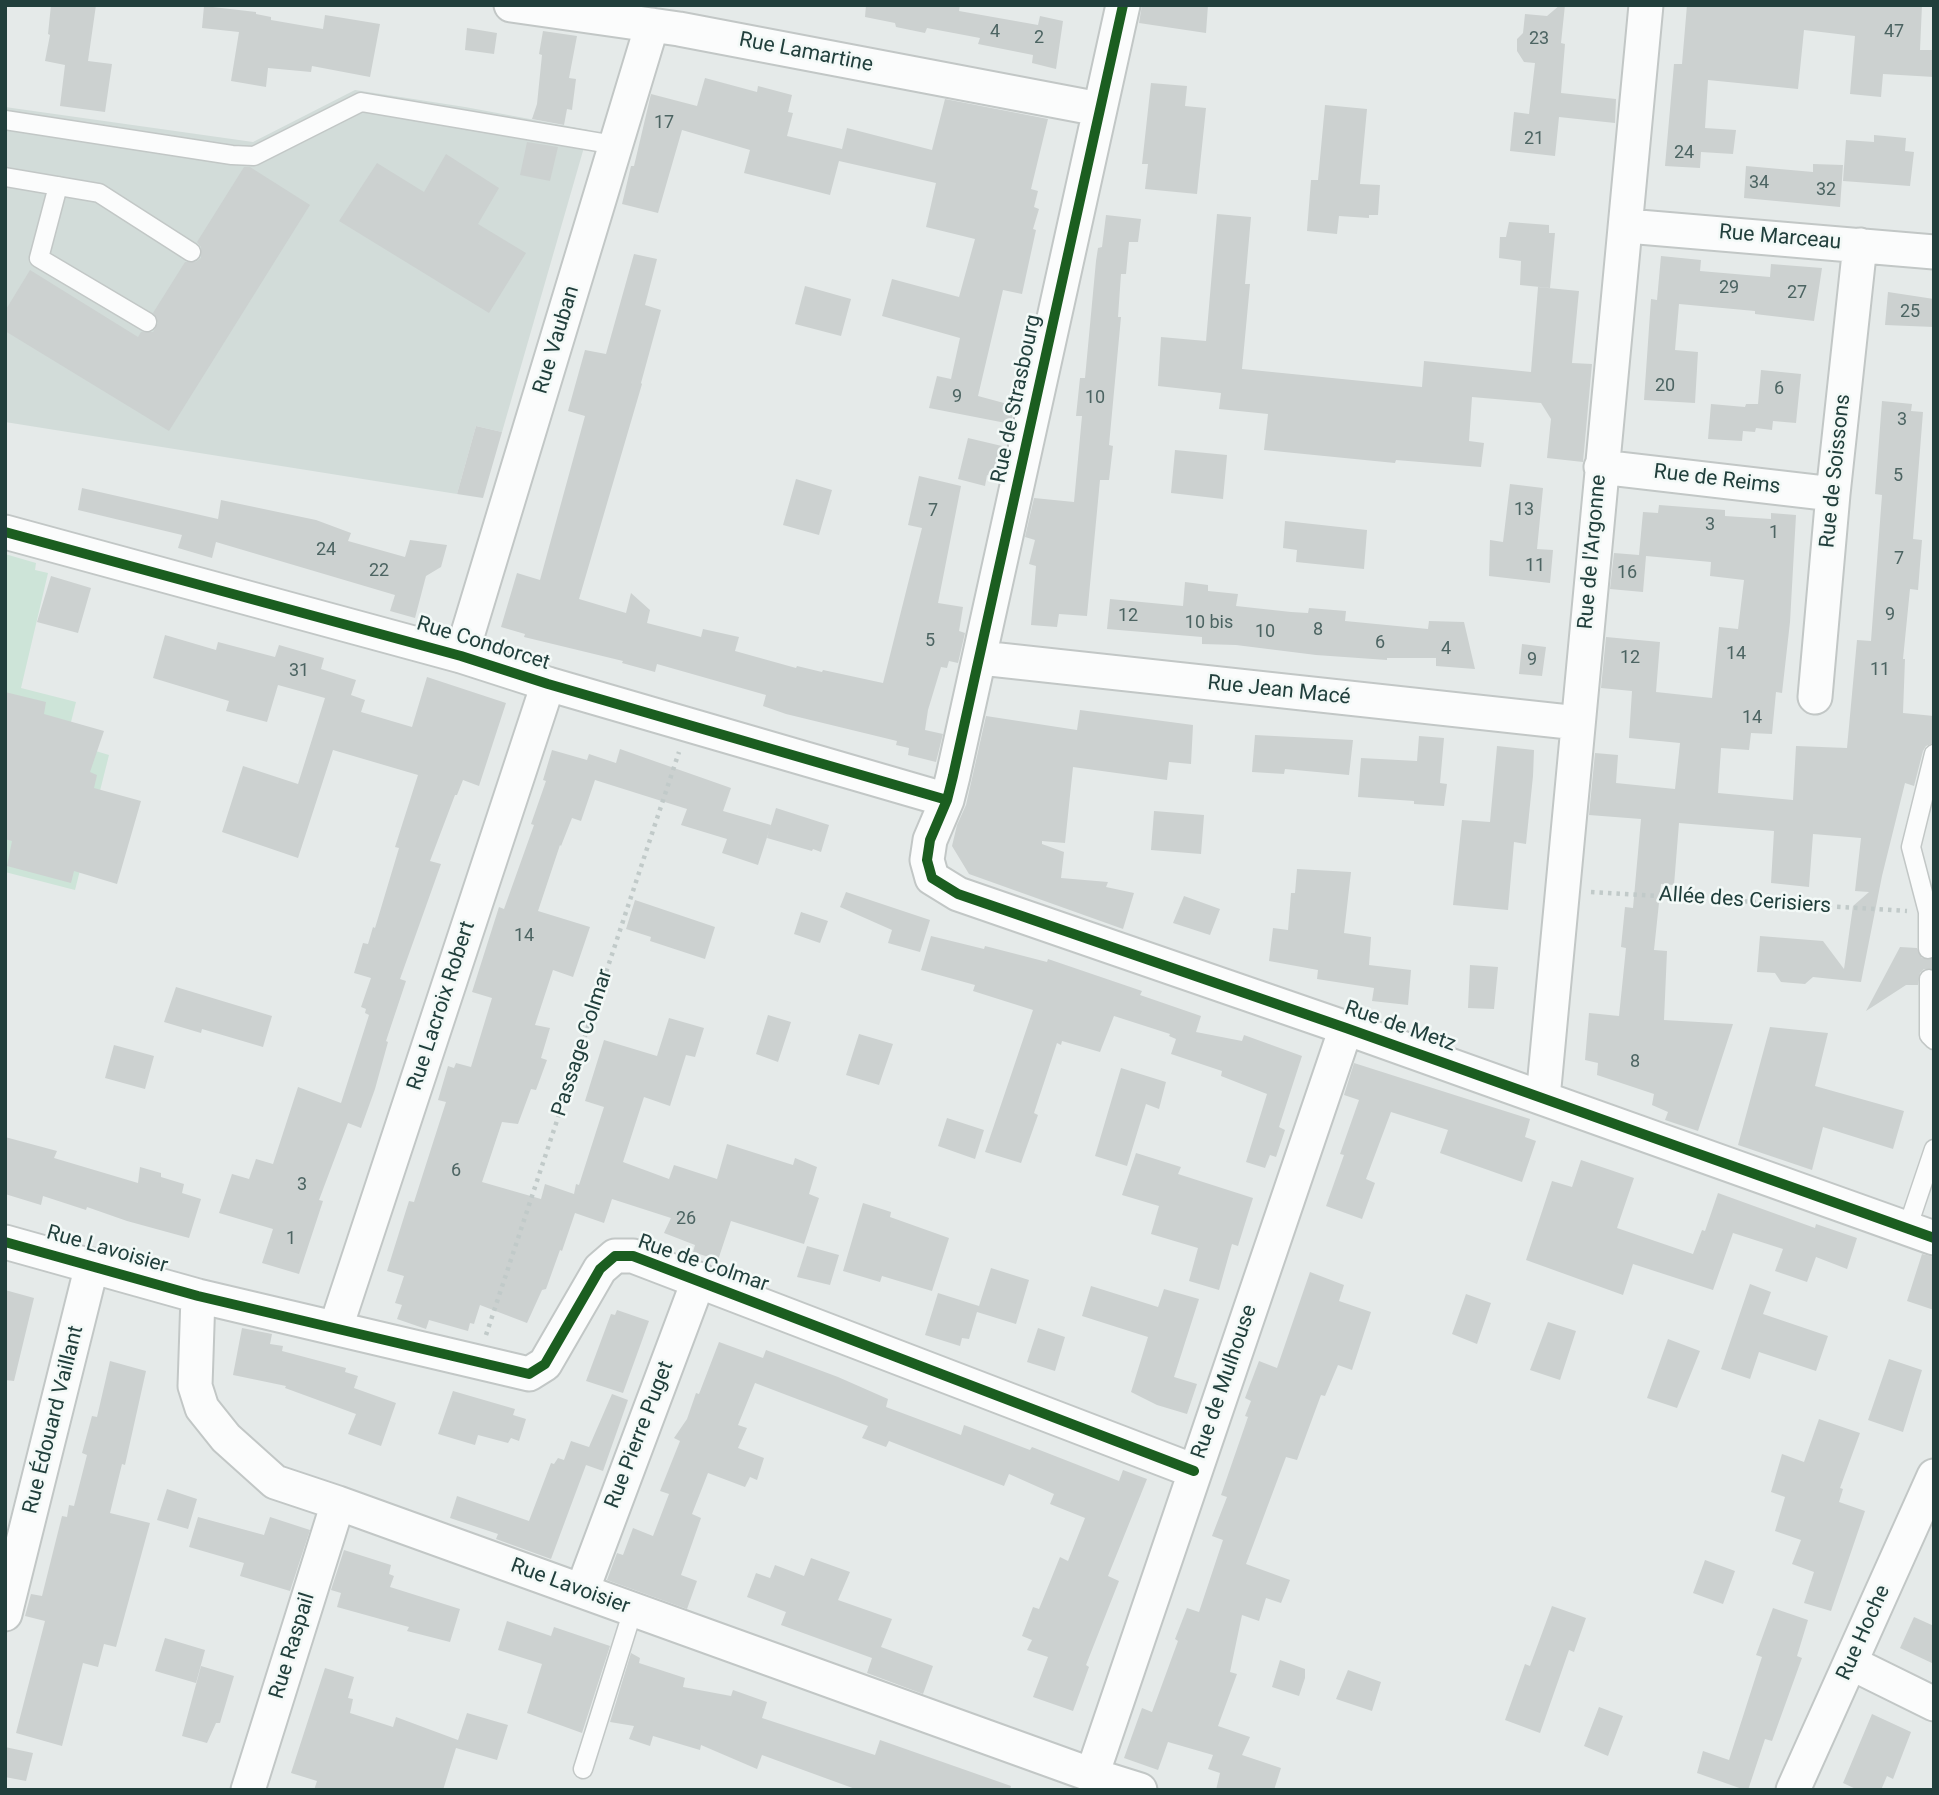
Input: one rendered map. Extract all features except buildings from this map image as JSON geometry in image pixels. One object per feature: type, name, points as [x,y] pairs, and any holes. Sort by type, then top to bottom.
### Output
[{"type":"street","name":"Rue Lamartine","points":[[511,5],[652,25],[1099,109]]},
{"type":"street","name":"Rue de Strasbourg","points":[[947,800],[981,657],[1123,5]]},
{"type":"street","name":"Rue de l'Argonne","points":[[1543,1098],[1646,5]]},
{"type":"street","name":"Rue Vauban","points":[[461,656],[652,25]]},
{"type":"street","name":"Rue Marceau","points":[[1627,226],[1934,251]]},
{"type":"street","name":"Rue de Soissons","points":[[1815,697],[1832,494],[1860,245]]},
{"type":"street","name":"Rue de Reims","points":[[1601,467],[1832,494]]},
{"type":"street","name":"Rue Condorcet","points":[[5,532],[461,656],[548,684],[947,800]]},
{"type":"street","name":"Rue Jean Macé","points":[[981,657],[1578,723]]},
{"type":"street","name":"Rue Lacroix Robert","points":[[336,1327],[548,684]]},
{"type":"street","name":"Rue de Metz","points":[[947,800],[930,840],[927,860],[932,878],[958,894],[1346,1028],[1920,1234]]},
{"type":"street","name":"Rue de Mulhouse","points":[[1092,1775],[1346,1028]]},
{"type":"street","name":"Rue Lavoisier","points":[[5,1242],[198,1296],[195,1386],[202,1408],[226,1438],[275,1482],[1140,1790]]},
{"type":"street","name":"Rue de Colmar","points":[[198,1296],[529,1374],[545,1364],[600,1269],[615,1256],[633,1256],[699,1279],[1194,1471]]},
{"type":"street","name":"Rue Édouard Vaillant","points":[[5,1614],[92,1265]]},
{"type":"street","name":"Rue Pierre Puget","points":[[582,1591],[699,1279]]},
{"type":"street","name":"Rue Hoche","points":[[1793,1790],[1934,1476]]},
{"type":"street","name":"Rue Raspail","points":[[248,1790],[338,1503]]},
{"type":"street","points":[[1851,1663],[1934,1704]]},
{"type":"lane","points":[[5,120],[232,155],[254,156],[361,102],[615,145]]},
{"type":"lane","points":[[5,177],[99,192],[191,252]]},
{"type":"lane","points":[[58,186],[39,258],[148,322]]},
{"type":"lane","points":[[1928,949],[1928,912],[1911,848],[1934,754]]},
{"type":"lane","points":[[1929,979],[1929,1035],[1934,1040]]},
{"type":"lane","points":[[1920,1234],[1934,1149]]},
{"type":"lane","points":[[583,1769],[633,1610]]},
{"type":"shaded area","points":[[355,90],[589,130],[502,432],[476,426],[457,494],[5,422],[5,107],[253,142]]},
{"type":"green space","points":[[5,554],[36,563],[35,570],[48,573],[21,688],[76,702],[66,742],[109,755],[75,890],[5,872]]},
{"type":"cycle path","points":[[1123,5],[953,776],[947,800],[930,840],[927,860],[932,878],[958,894],[1346,1028],[1934,1238]]},
{"type":"cycle path","points":[[5,532],[461,656],[548,684],[947,800]]},
{"type":"cycle path","points":[[5,1242],[198,1296],[529,1374],[545,1364],[600,1269],[615,1256],[633,1256],[1194,1471]]}]
